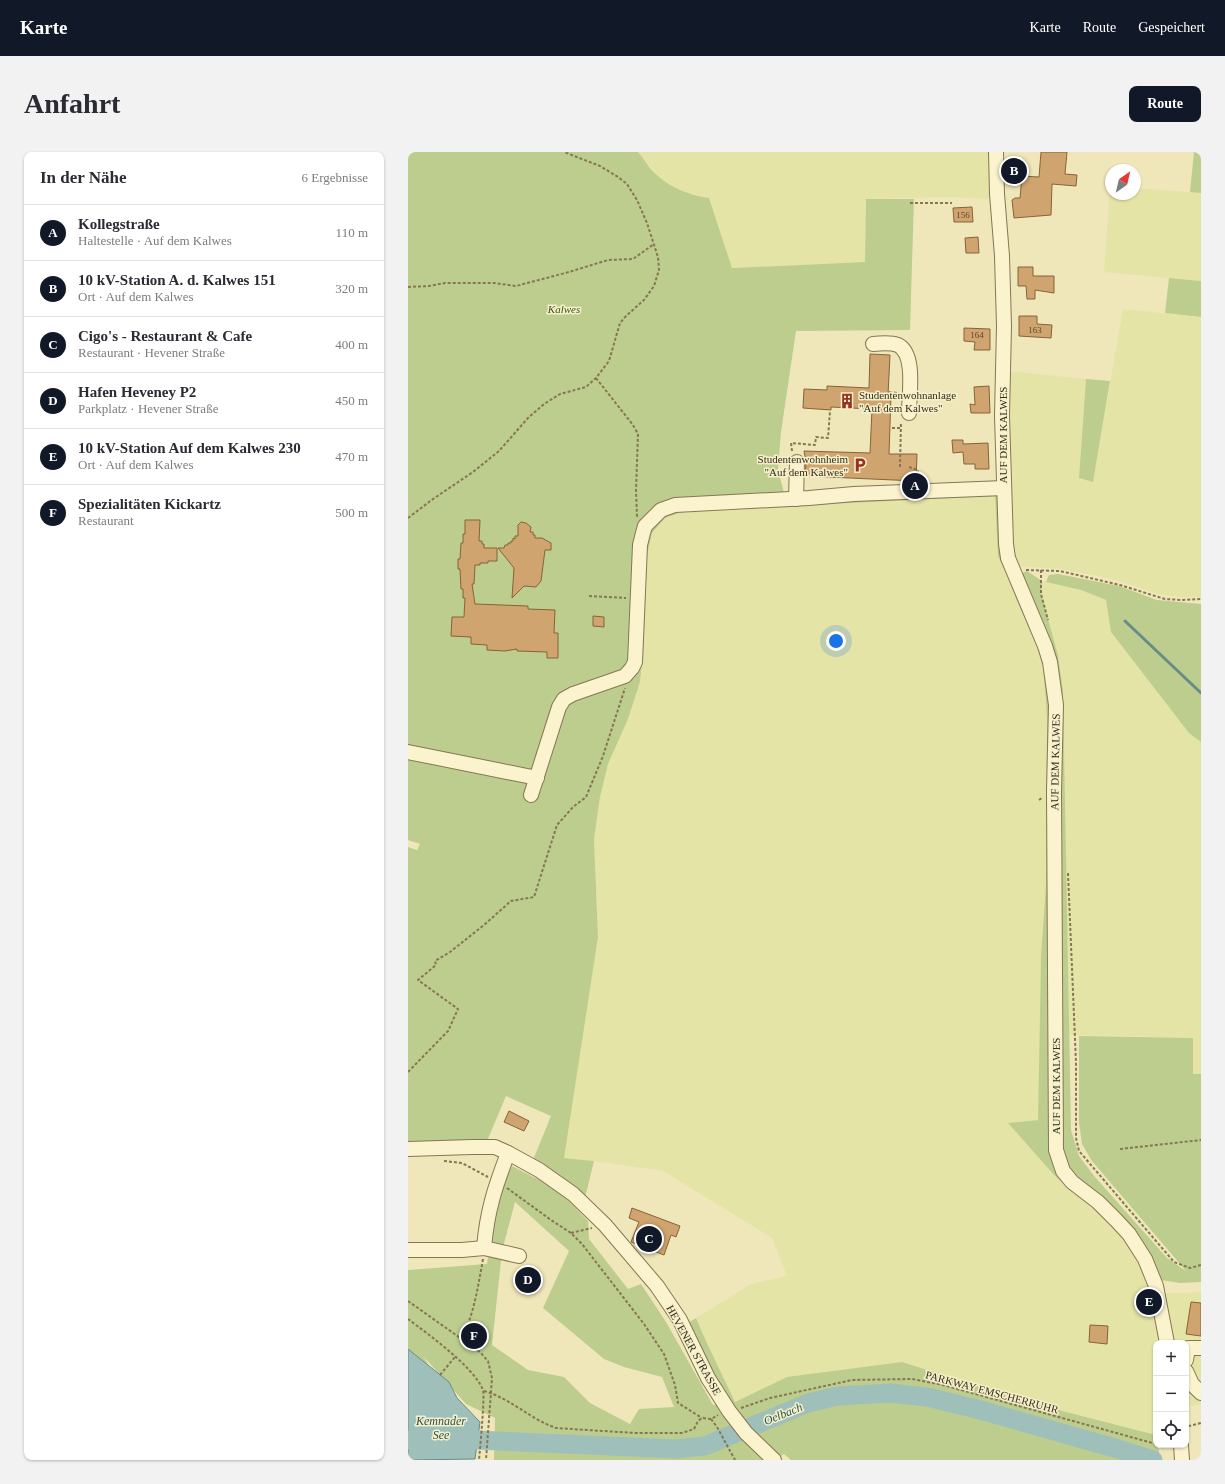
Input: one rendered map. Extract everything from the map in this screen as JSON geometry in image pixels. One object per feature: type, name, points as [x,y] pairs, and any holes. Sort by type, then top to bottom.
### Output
[{"type":"street","name":"AUF DEM KALWES","points":[[996,152],[996,194],[1002,256],[1004,326],[1002,416],[1006,544],[1008,558],[1045,646],[1050,662],[1056,705],[1054,791],[1056,1150],[1063,1172],[1072,1182],[1098,1202],[1116,1220],[1129,1234],[1145,1259],[1156,1286],[1166,1340]]},
{"type":"street","points":[[873,344],[888,343],[897,345],[905,350],[909,358],[910,367],[905,415]]},
{"type":"street","points":[[796,499],[797,462]]},
{"type":"street","points":[[531,795],[559,707],[564,699],[627,673],[635,662],[640,545],[645,526],[662,510],[675,505],[796,499],[854,494],[1004,488]]},
{"type":"street","points":[[408,752],[537,778]]},
{"type":"street","name":"HEVENER STRASSE","points":[[408,1149],[495,1147],[540,1170],[573,1194],[600,1220],[657,1286],[680,1320],[708,1378],[732,1415],[759,1447],[774,1460]]},
{"type":"street","points":[[484,1253],[486,1226],[492,1196],[508,1153]]},
{"type":"street","points":[[408,1250],[462,1250],[519,1256]]},
{"type":"street","points":[[1189,1348],[1201,1348]]},
{"type":"street","points":[[1188,1376],[1192,1384],[1201,1394]]},
{"type":"path","points":[[408,518],[473,472],[499,451],[528,418],[544,404],[560,394],[586,387],[596,378],[609,361],[620,323],[644,300],[654,286],[659,270],[658,257],[637,200],[627,184],[600,166],[564,152]]},
{"type":"path","points":[[910,203],[952,204]]},
{"type":"path","points":[[408,286],[429,286],[445,283],[494,283],[516,286],[570,272],[608,260],[633,259],[654,244]]},
{"type":"path","points":[[596,378],[633,425],[638,434],[636,490],[637,520],[645,526]]},
{"type":"path","points":[[889,392],[901,393]]},
{"type":"path","points":[[797,462],[791,450],[791,443],[815,445],[816,437],[828,438],[830,411]]},
{"type":"path","points":[[900,467],[901,428],[905,415]]},
{"type":"path","points":[[892,428],[901,428]]},
{"type":"path","points":[[909,467],[918,470]]},
{"type":"path","points":[[1050,625],[1040,594],[1041,570],[1060,572],[1120,585],[1165,599],[1201,599]]},
{"type":"path","points":[[588,596],[638,599]]},
{"type":"path","points":[[408,1072],[448,1031],[458,1009],[418,980],[436,965],[435,961],[450,952],[511,901],[534,897],[557,825],[573,807],[586,798],[603,756],[627,673]]},
{"type":"path","points":[[1068,872],[1076,1063],[1076,1138],[1079,1150],[1174,1262],[1190,1268],[1201,1265]]},
{"type":"path","points":[[1120,1149],[1201,1140]]},
{"type":"path","points":[[439,1161],[462,1163],[497,1182],[571,1233],[582,1244],[644,1324],[664,1354],[675,1384],[678,1403],[702,1418],[711,1418],[717,1426],[735,1460]]},
{"type":"path","points":[[571,1233],[583,1230]]},
{"type":"path","points":[[462,1339],[470,1322],[476,1300],[484,1253]]},
{"type":"path","points":[[408,1301],[483,1354],[488,1361],[492,1378],[486,1460]]},
{"type":"path","points":[[408,1318],[455,1357],[474,1376],[484,1391],[479,1460]]},
{"type":"path","points":[[440,1374],[455,1357]]},
{"type":"path","name":"PARKWAY EMSCHERRUHR","points":[[732,1415],[738,1409],[770,1398],[852,1380],[912,1379],[943,1385],[1153,1443]]},
{"type":"path","points":[[484,1391],[491,1392],[499,1396],[545,1424],[556,1428],[634,1433],[682,1433],[694,1429],[698,1421],[702,1418]]},
{"type":"path","points":[[1189,1426],[1201,1423]]},
{"type":"shaded area","points":[[638,152],[989,152],[990,195],[988,199],[949,197],[866,199],[865,262],[732,268],[709,199],[698,197],[674,187],[658,177]]},
{"type":"shaded area","points":[[1141,188],[1201,193],[1201,281],[1104,272],[1109,200],[1141,200]]},
{"type":"shaded area","points":[[1123,309],[1201,317],[1201,597],[1178,597],[1158,594],[1099,576],[1059,569],[1018,566],[1010,547],[1008,371],[1086,379],[1079,478],[1093,482]]},
{"type":"shaded area","points":[[995,496],[998,556],[1024,611],[1043,663],[1047,717],[1046,884],[1041,956],[1038,1120],[1008,1123],[1099,1209],[1133,1247],[1151,1282],[1162,1340],[1153,1340],[1153,1434],[1035,1404],[787,1377],[735,1402],[696,1318],[751,1284],[787,1276],[772,1238],[663,1171],[563,1158],[598,937],[594,839],[600,797],[608,764],[628,719],[640,682],[644,642],[647,555],[652,533],[665,518],[685,511]]},
{"type":"shaded area","points":[[1042,581],[1081,590],[1106,600],[1111,632],[1189,733],[1201,742],[1201,1074],[1193,1074],[1193,1038],[1069,1035],[1063,692],[1058,655],[1041,594]]},
{"type":"shaded area","points":[[1201,1292],[1201,1404],[1189,1406],[1189,1340],[1173,1340],[1165,1293]]},
{"type":"green space","name":"Kalwes","points":[[408,152],[638,152],[652,171],[675,188],[709,198],[732,268],[865,262],[866,199],[914,199],[910,330],[796,331],[781,432],[778,470],[787,504],[993,492],[999,495],[1001,539],[1000,555],[1009,572],[1041,646],[1049,680],[1050,1122],[1074,1193],[1055,1176],[1008,1123],[1038,1120],[1041,956],[1046,884],[1047,717],[1043,663],[1024,611],[998,556],[995,496],[685,511],[665,518],[652,533],[647,555],[644,642],[640,682],[628,719],[608,764],[600,797],[594,839],[598,937],[564,1158],[594,1161],[585,1198],[533,1160],[551,1116],[506,1096],[488,1139],[408,1142],[408,847],[417,850],[420,844],[408,840]]},
{"type":"green space","points":[[1194,152],[1201,152],[1201,193],[1190,192]]},
{"type":"green space","points":[[1169,278],[1201,281],[1201,317],[1165,313]]},
{"type":"green space","points":[[1086,379],[1110,381],[1093,482],[1079,478]]},
{"type":"green space","points":[[1027,571],[1042,581],[1041,594],[1058,655],[1063,691],[1071,1130],[1079,1156],[1095,1177],[1167,1258],[1186,1271],[1092,1161],[1082,1144],[1079,1122],[1079,1036],[1193,1038],[1193,1074],[1201,1074],[1201,1282],[1180,1283],[1161,1280],[1154,1265],[1072,1174],[1060,1145],[1060,704],[1020,574]]},
{"type":"green space","points":[[1058,574],[1119,586],[1157,600],[1201,604],[1201,742],[1189,733],[1111,632],[1106,600],[1081,590],[1046,582],[1049,575]]},
{"type":"green space","points":[[512,1166],[557,1189],[588,1221],[589,1239],[628,1289],[641,1284],[666,1322],[713,1405],[728,1403],[686,1324],[696,1318],[735,1402],[787,1377],[902,1362],[1035,1404],[1153,1434],[1153,1448],[1158,1448],[1160,1460],[791,1460],[784,1454],[775,1460],[494,1460],[495,1418],[466,1404],[424,1357],[429,1366],[408,1349],[408,1270],[487,1264],[496,1200]],"holes":[[[515,1202],[569,1251],[543,1308],[604,1359],[624,1367],[662,1377],[674,1407],[639,1409],[630,1424],[590,1403],[564,1377],[528,1370],[492,1345],[502,1251]]]},
{"type":"water","name":"Kemnader See","points":[[408,1349],[449,1382],[457,1398],[480,1422],[475,1459],[408,1460]]},
{"type":"building","points":[[1041,152],[1067,152],[1065,174],[1077,175],[1076,186],[1052,184],[1051,215],[1014,218],[1012,200],[1015,198],[1020,198],[1022,176],[1039,177]]},
{"type":"building","points":[[972,207],[973,222],[954,222],[953,208]]},
{"type":"building","points":[[978,237],[979,253],[966,253],[965,238]]},
{"type":"building","points":[[1018,267],[1033,267],[1033,276],[1054,276],[1054,293],[1035,290],[1035,299],[1027,299],[1026,286],[1018,286]]},
{"type":"building","points":[[1019,316],[1037,316],[1037,324],[1052,325],[1051,338],[1019,336]]},
{"type":"building","points":[[964,328],[990,329],[990,350],[974,350],[975,342],[964,341]]},
{"type":"building","points":[[870,354],[890,355],[888,395],[891,395],[889,454],[917,454],[916,481],[805,476],[806,462],[804,451],[870,453],[872,409],[831,407],[831,410],[803,408],[804,389],[827,390],[827,386],[869,388]]},
{"type":"building","points":[[989,386],[990,413],[971,413],[970,404],[975,405],[974,387]]},
{"type":"building","points":[[952,440],[963,440],[963,444],[988,443],[989,469],[975,469],[975,464],[964,464],[963,452],[953,453]]},
{"type":"building","points":[[465,520],[480,520],[479,541],[482,541],[484,548],[497,548],[497,561],[488,561],[488,563],[480,563],[480,565],[475,565],[474,584],[472,584],[475,604],[528,606],[528,609],[555,610],[554,633],[558,633],[558,658],[547,658],[547,652],[517,651],[517,649],[505,651],[487,650],[487,645],[471,644],[471,637],[451,636],[452,617],[464,617],[465,598],[463,598],[463,589],[461,589],[458,559],[460,559],[463,534],[465,534]]},
{"type":"building","points":[[521,522],[526,523],[531,527],[530,532],[533,532],[535,538],[542,538],[551,543],[551,550],[545,550],[541,581],[536,587],[524,586],[512,598],[514,568],[498,548],[504,548],[505,545],[508,545],[508,543],[513,541],[513,538],[515,539],[515,536],[518,536],[518,525]]},
{"type":"building","points":[[593,616],[604,617],[604,627],[593,626]]},
{"type":"building","points":[[509,1111],[529,1121],[524,1131],[504,1122]]},
{"type":"building","points":[[632,1208],[680,1226],[676,1237],[671,1235],[664,1255],[631,1242],[639,1222],[629,1218]]},
{"type":"building","points":[[1191,1302],[1201,1303],[1201,1336],[1186,1334]]},
{"type":"building","points":[[1090,1325],[1108,1326],[1107,1344],[1089,1342]]},
{"type":"waterway","points":[[1125,621],[1201,693]]},
{"type":"waterway","name":"Oelbach","points":[[408,1440],[477,1440],[676,1449],[705,1446],[808,1403],[838,1396],[890,1393],[927,1397],[973,1408],[1153,1460]]},
{"type":"place","name":"10 kV-Station A. d. Kalwes 151","points":[[1014,171]]},
{"type":"place","name":"Studentenwohnanlage \"Auf dem Kalwes\"","points":[[847,401]]},
{"type":"place","name":"Studentenwohnheim \"Auf dem Kalwes\"","points":[[860,465]]},
{"type":"place","name":"Kollegstraße","points":[[915,486]]},
{"type":"place","name":"Cigo's - Restaurant & Cafe","points":[[649,1239]]},
{"type":"place","name":"Hafen Heveney P2","points":[[528,1280]]},
{"type":"place","name":"10 kV-Station Auf dem Kalwes 230","points":[[1149,1302]]},
{"type":"place","name":"Spezialitäten Kickartz","points":[[474,1336]]}]
